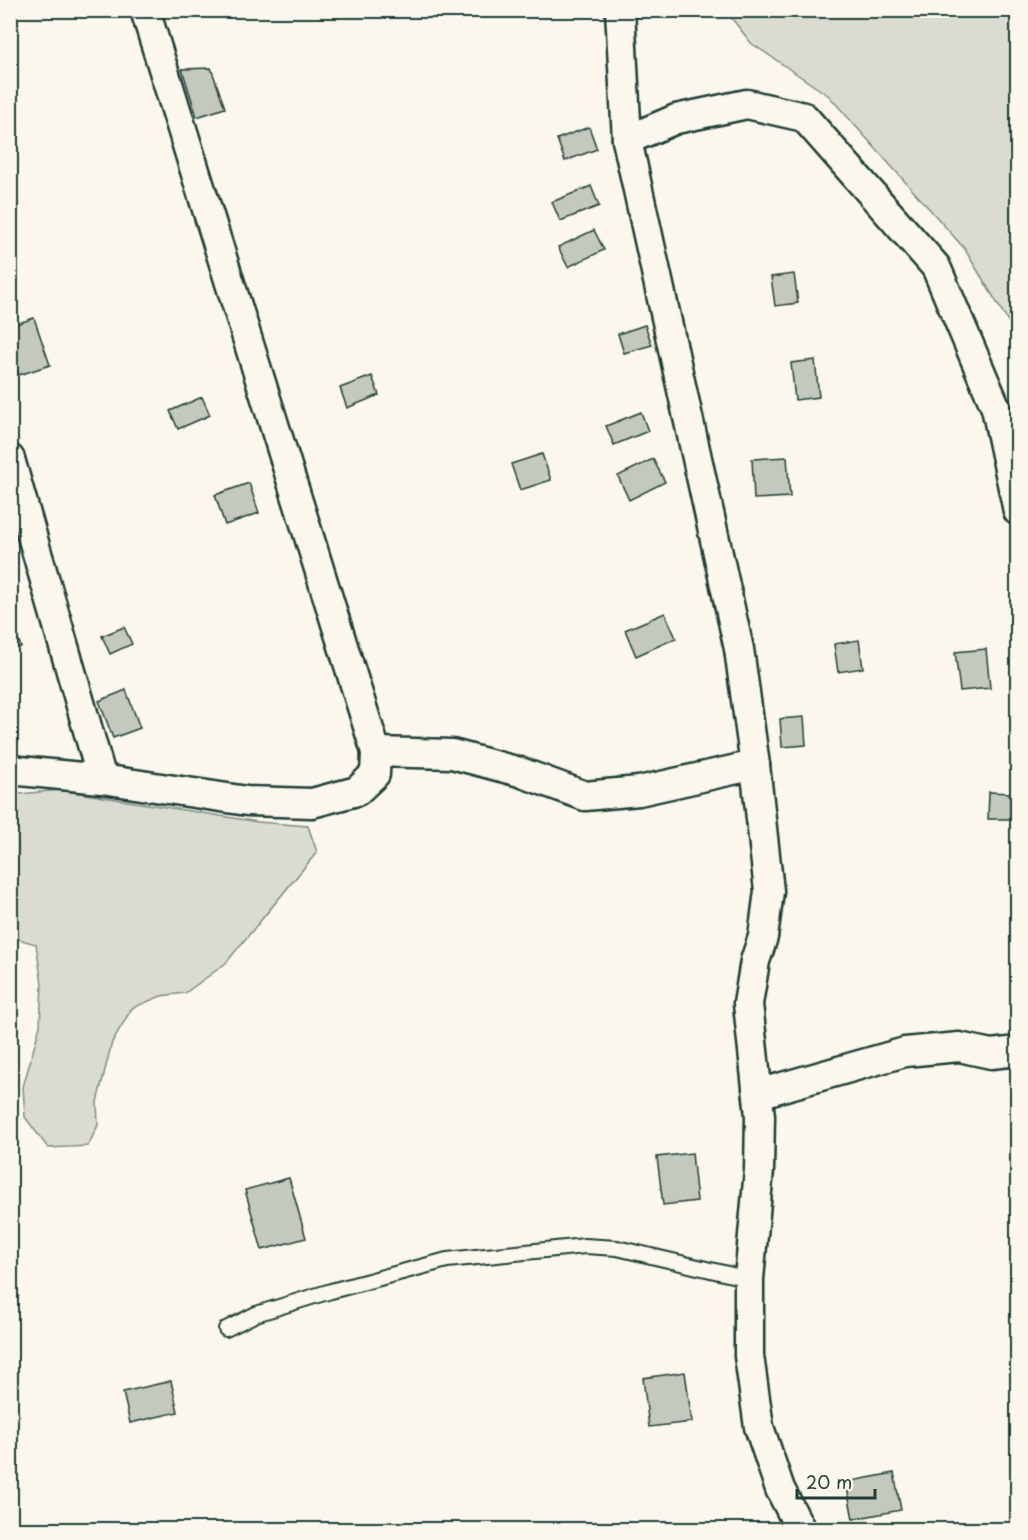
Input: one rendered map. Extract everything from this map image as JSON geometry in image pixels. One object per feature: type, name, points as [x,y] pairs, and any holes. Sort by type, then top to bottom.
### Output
[{"type":"street","points":[[10,769],[102,779],[247,801],[312,803],[357,791],[375,774],[376,752],[145,10]]},
{"type":"street","points":[[620,10],[627,140],[739,649],[755,765],[769,891],[763,937],[755,961],[748,1004],[758,1094],[759,1170],[749,1279],[749,1356],[759,1427],[780,1489],[801,1530]]},
{"type":"street","points":[[627,140],[676,119],[747,104],[804,117],[936,267],[996,408],[1017,511]]},
{"type":"street","points":[[10,459],[102,779]]},
{"type":"street","points":[[376,752],[452,754],[520,772],[585,796],[639,791],[755,765]]},
{"type":"street","points":[[758,1094],[905,1052],[958,1047],[991,1054],[1017,1051]]},
{"type":"lane","points":[[226,1329],[256,1314],[447,1260],[585,1246],[616,1248],[749,1279]]},
{"type":"shaded area","points":[[726,11],[1017,11],[1017,336],[964,248],[829,96],[751,43]]},
{"type":"shaded area","points":[[60,790],[258,822],[308,826],[317,852],[225,964],[185,993],[161,996],[132,1008],[112,1042],[97,1102],[98,1125],[88,1146],[48,1148],[25,1117],[23,1087],[40,1026],[42,984],[36,944],[11,937],[10,795]]},
{"type":"building","points":[[211,68],[225,108],[197,117],[182,69]]},
{"type":"building","points":[[589,127],[597,149],[565,161],[557,139]]},
{"type":"building","points":[[591,186],[599,206],[560,221],[552,202]]},
{"type":"building","points":[[594,230],[604,250],[568,267],[558,247]]},
{"type":"building","points":[[794,274],[798,303],[775,306],[771,277]]},
{"type":"building","points":[[34,318],[50,365],[19,375],[10,350],[10,326]]},
{"type":"building","points":[[645,325],[652,345],[624,353],[618,334]]},
{"type":"building","points":[[815,360],[819,397],[795,400],[791,363]]},
{"type":"building","points":[[372,376],[379,395],[347,408],[340,388]]},
{"type":"building","points":[[202,397],[210,415],[178,429],[170,411]]},
{"type":"building","points":[[641,412],[648,431],[614,445],[606,426]]},
{"type":"building","points":[[542,454],[551,480],[520,490],[511,464]]},
{"type":"building","points":[[787,457],[790,497],[754,499],[752,459]]},
{"type":"building","points":[[653,459],[665,482],[629,500],[618,476]]},
{"type":"building","points":[[249,483],[259,513],[225,525],[215,495]]},
{"type":"building","points":[[665,613],[676,638],[636,656],[625,630]]},
{"type":"building","points":[[10,616],[21,647],[10,650]]},
{"type":"building","points":[[124,627],[132,644],[110,654],[102,636]]},
{"type":"building","points":[[859,640],[863,668],[838,672],[834,644]]},
{"type":"building","points":[[986,649],[990,688],[960,691],[955,652]]},
{"type":"building","points":[[126,690],[140,728],[113,738],[99,701]]},
{"type":"building","points":[[804,717],[806,745],[782,747],[780,719]]},
{"type":"building","points":[[989,792],[1010,793],[1010,819],[988,819]]},
{"type":"building","points":[[692,1153],[697,1201],[663,1205],[657,1157]]},
{"type":"building","points":[[289,1178],[306,1238],[262,1250],[245,1190]]},
{"type":"building","points":[[685,1372],[692,1422],[649,1427],[643,1378]]},
{"type":"building","points":[[171,1381],[178,1412],[130,1423],[123,1392]]},
{"type":"building","points":[[894,1473],[901,1510],[853,1519],[846,1482]]}]
